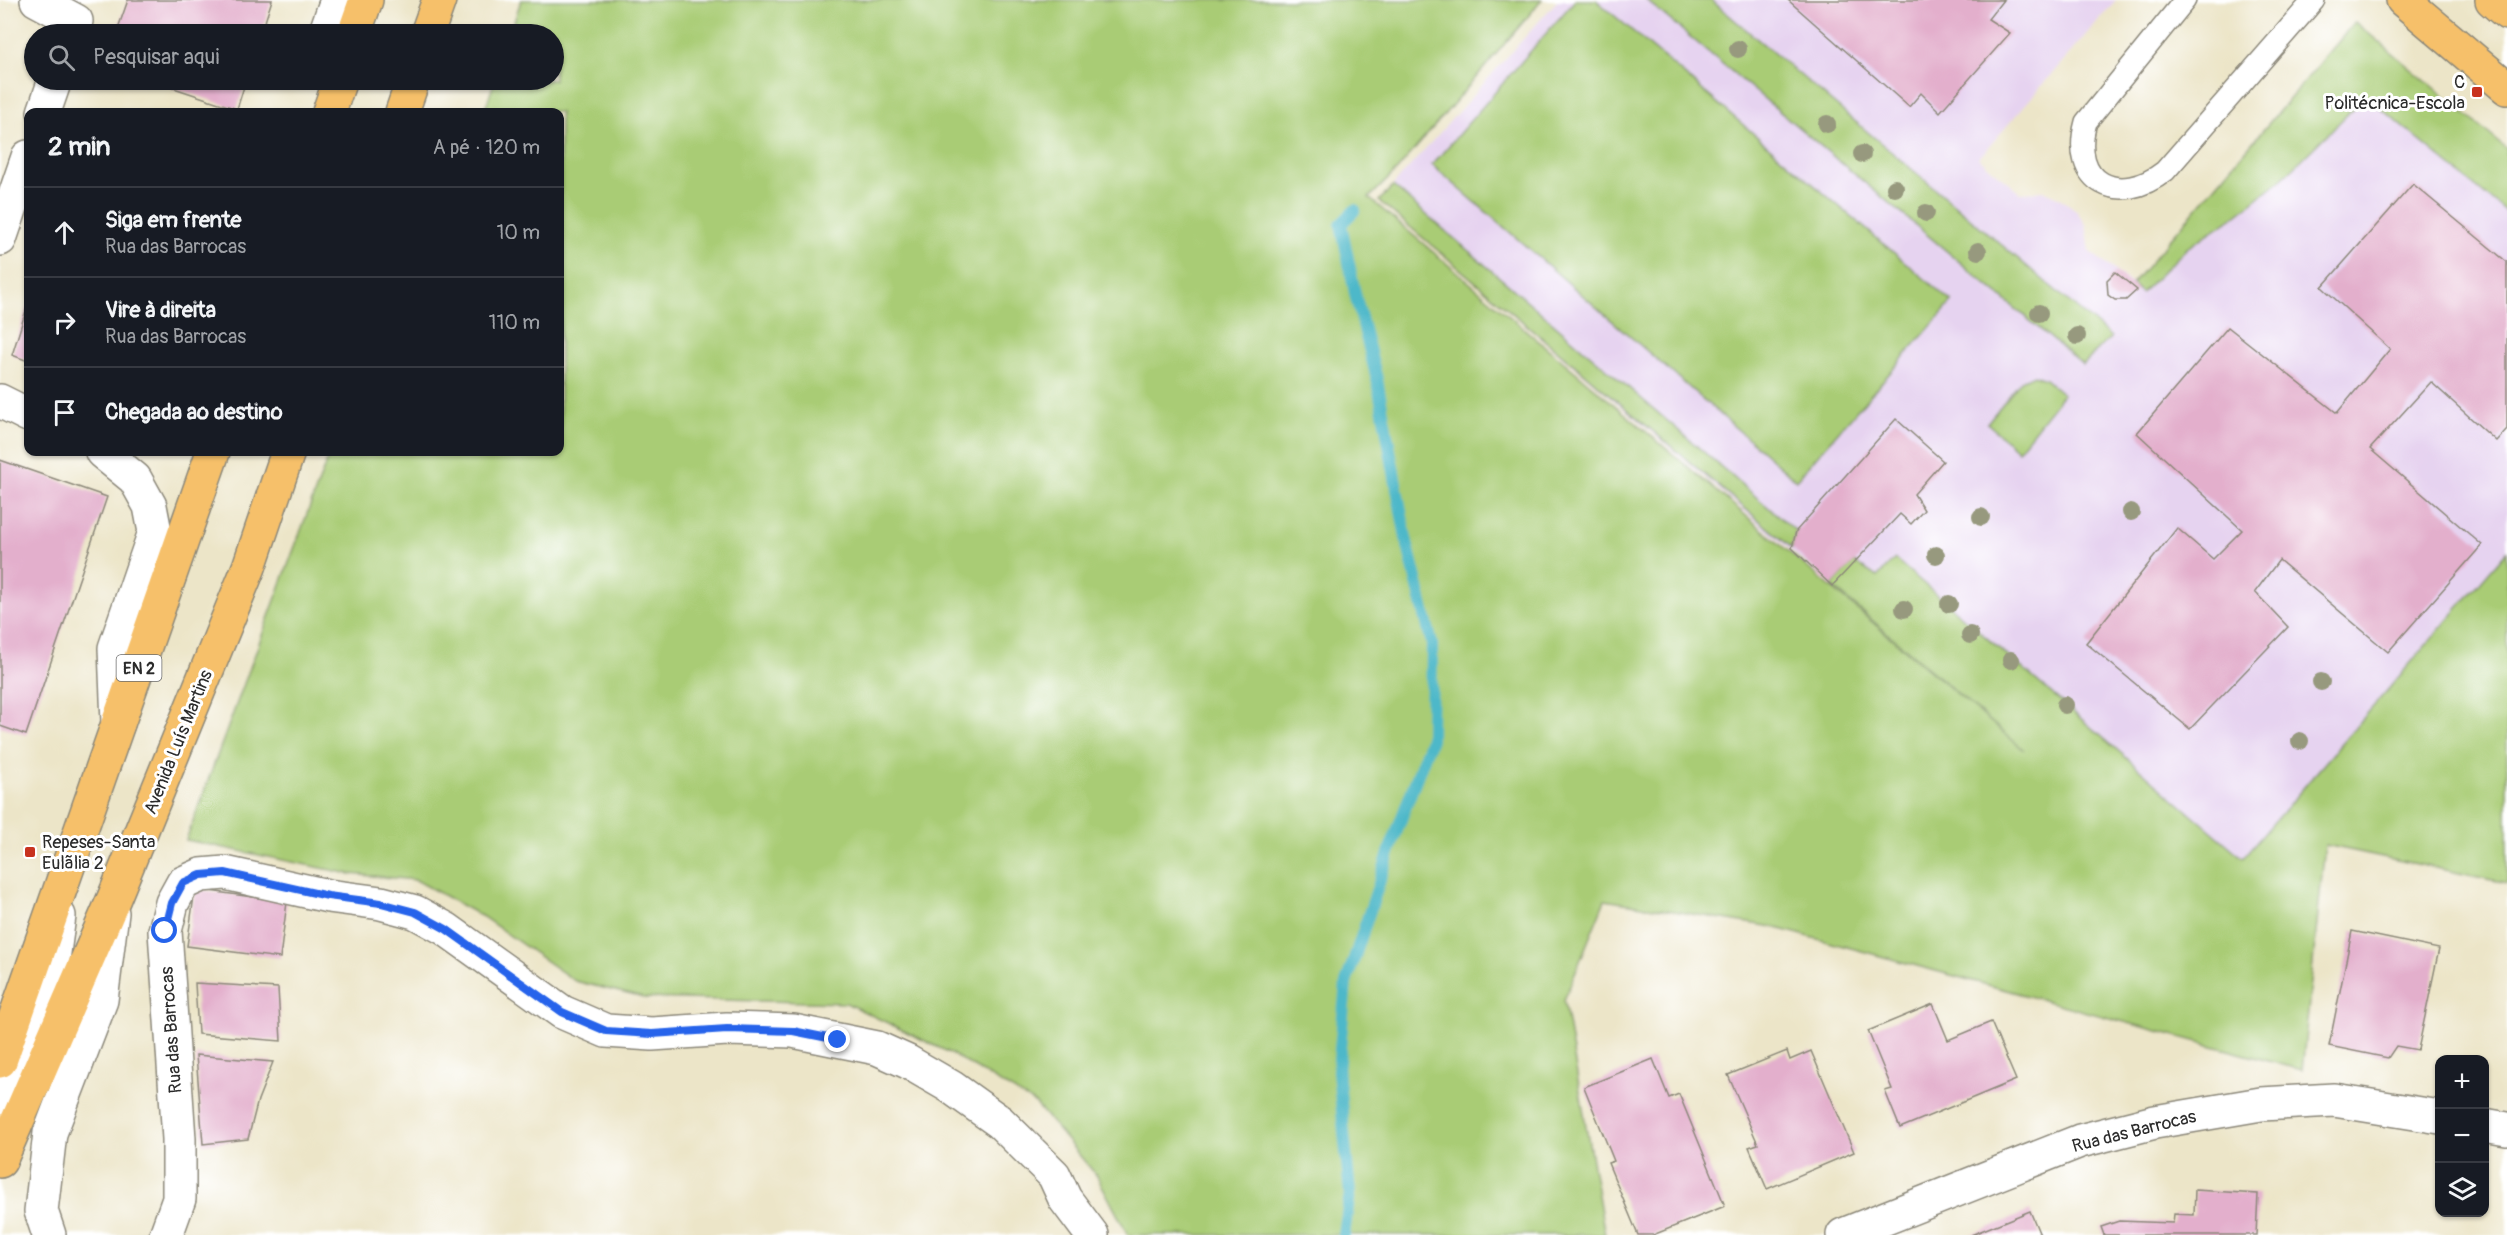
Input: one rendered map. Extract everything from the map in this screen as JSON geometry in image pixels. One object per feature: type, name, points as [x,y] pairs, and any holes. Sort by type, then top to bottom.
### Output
[{"type":"main road","points":[[358,24],[366,0]]},
{"type":"main road","points":[[431,24],[439,0]]},
{"type":"main road","points":[[2403,0],[2507,88]]},
{"type":"main road","points":[[2492,0],[2507,13]]},
{"type":"main road","points":[[330,108],[337,90]]},
{"type":"main road","points":[[403,108],[409,90]]},
{"type":"main road","name":"EN 2","points":[[63,885],[212,456]]},
{"type":"main road","name":"Avenida Luís Martins","points":[[0,1161],[114,898],[249,567],[287,456]]},
{"type":"main road","points":[[0,1061],[63,885]]},
{"type":"street","points":[[37,0],[76,19]]},
{"type":"street","points":[[329,24],[337,0]]},
{"type":"street","points":[[45,108],[52,90]]},
{"type":"street","points":[[327,90],[329,108]]},
{"type":"street","points":[[0,239],[24,169]]},
{"type":"street","points":[[0,401],[24,413]]},
{"type":"street","points":[[107,456],[135,479],[150,506],[154,532],[115,648],[118,729]]},
{"type":"street","name":"Rua das Barrocas","points":[[166,1235],[179,1199],[179,1139],[165,931],[172,903],[183,883],[201,875],[225,873],[328,896],[381,903],[415,912],[446,929],[562,1012],[606,1031],[652,1034],[727,1029],[793,1031],[877,1048],[909,1062],[951,1087],[1000,1122],[1054,1175],[1065,1199],[1092,1235]]},
{"type":"street","points":[[0,1119],[48,996],[63,885]]},
{"type":"street","points":[[49,1235],[41,1211],[50,1133],[101,1000],[114,898]]},
{"type":"street","name":"Rua das Barrocas","points":[[1843,1235],[2080,1142],[2155,1122],[2260,1104],[2334,1100],[2435,1116]]},
{"type":"street","points":[[2489,1126],[2507,1129]]},
{"type":"lane","points":[[2185,0],[2086,122],[2082,138],[2082,154],[2088,171],[2103,184],[2120,188],[2142,184],[2165,171],[2314,0]]},
{"type":"shaded area","points":[[1558,0],[2116,0],[1979,158],[2021,193],[2044,191],[2060,198],[2076,210],[2086,225],[2090,252],[2132,284],[2355,22],[2507,149],[2507,589],[2227,921],[1379,201]]},
{"type":"green space","points":[[521,0],[1542,0],[1398,169],[1369,198],[2024,750],[1832,586],[1854,562],[1877,577],[1895,559],[2243,858],[2507,551],[2507,883],[2325,845],[2302,1070],[1773,927],[1605,900],[1564,1000],[1605,1235],[1128,1235],[1097,1176],[1036,1104],[950,1053],[846,1003],[644,998],[575,981],[483,917],[416,880],[350,874],[186,840],[329,456],[564,456],[564,108],[485,108],[492,90],[564,90],[564,24],[513,24]]},
{"type":"green space","points":[[1575,0],[1596,0],[1952,302],[1796,480],[1432,165]]},
{"type":"green space","points":[[1646,0],[1711,0],[2111,337],[2083,365]]},
{"type":"green space","points":[[2355,22],[2507,149],[2507,213],[2366,96],[2283,178],[2238,214],[2187,248],[2141,293],[2132,284]]},
{"type":"green space","points":[[1393,186],[1796,531],[1792,548],[1379,201]]},
{"type":"green space","points":[[2034,375],[2045,379],[2063,394],[2018,451],[1987,423],[2021,381]]},
{"type":"building","points":[[128,0],[272,0],[264,24],[120,24]]},
{"type":"building","points":[[1788,0],[2003,0],[1988,19],[2010,33],[1940,112],[1921,93],[1909,107]]},
{"type":"building","points":[[180,90],[243,90],[237,108]]},
{"type":"building","points":[[2413,184],[2507,262],[2507,429],[2496,441],[2431,382],[2370,449],[2482,545],[2388,652],[2279,560],[2255,592],[2288,627],[2190,729],[2086,643],[2177,528],[2213,559],[2242,530],[2137,433],[2228,327],[2337,413],[2390,349],[2322,287]]},
{"type":"building","points":[[2115,272],[2137,290],[2126,300],[2115,300],[2108,295],[2107,280]]},
{"type":"building","points":[[24,317],[24,360],[12,355]]},
{"type":"building","points":[[1896,419],[1943,461],[1914,494],[1924,510],[1911,524],[1900,514],[1832,586],[1792,548],[1796,531]]},
{"type":"building","points":[[0,460],[107,497],[26,735],[0,726]]},
{"type":"building","points":[[195,889],[287,902],[280,958],[187,946]]},
{"type":"building","points":[[2352,931],[2439,949],[2418,1050],[2396,1046],[2388,1058],[2329,1046]]},
{"type":"building","points":[[195,983],[278,988],[281,1041],[198,1034]]},
{"type":"building","points":[[1933,1004],[1948,1040],[1991,1022],[2016,1080],[1900,1128],[1885,1091],[1892,1089],[1868,1031]]},
{"type":"building","points":[[1787,1051],[1790,1060],[1811,1051],[1854,1152],[1767,1189],[1749,1147],[1758,1144],[1728,1075]]},
{"type":"building","points":[[196,1055],[273,1062],[258,1100],[248,1139],[203,1144]]},
{"type":"building","points":[[1653,1059],[1669,1098],[1679,1094],[1725,1206],[1653,1235],[1638,1235],[1608,1163],[1614,1161],[1584,1087]]},
{"type":"building","points":[[2195,1190],[2258,1194],[2256,1235],[2104,1235],[2101,1227],[2119,1221],[2173,1223],[2174,1214],[2194,1215]]},
{"type":"building","points":[[2030,1211],[2040,1235],[1971,1235]]},
{"type":"waterway","points":[[1344,1235],[1350,1193],[1338,1071],[1346,983],[1392,844],[1431,739],[1432,644],[1406,538],[1377,379],[1356,298],[1341,224],[1355,210]]},
{"type":"place","name":"C Politécnica-Escola","points":[[2477,92]]},
{"type":"place","name":"Repeses-Santa Eulãlia 2","points":[[30,852]]},
{"type":"route","points":[[165,931],[172,903],[183,883],[201,875],[225,873],[328,896],[381,903],[415,912],[446,929],[562,1012],[606,1031],[652,1034],[727,1029],[793,1031],[838,1040]]}]
